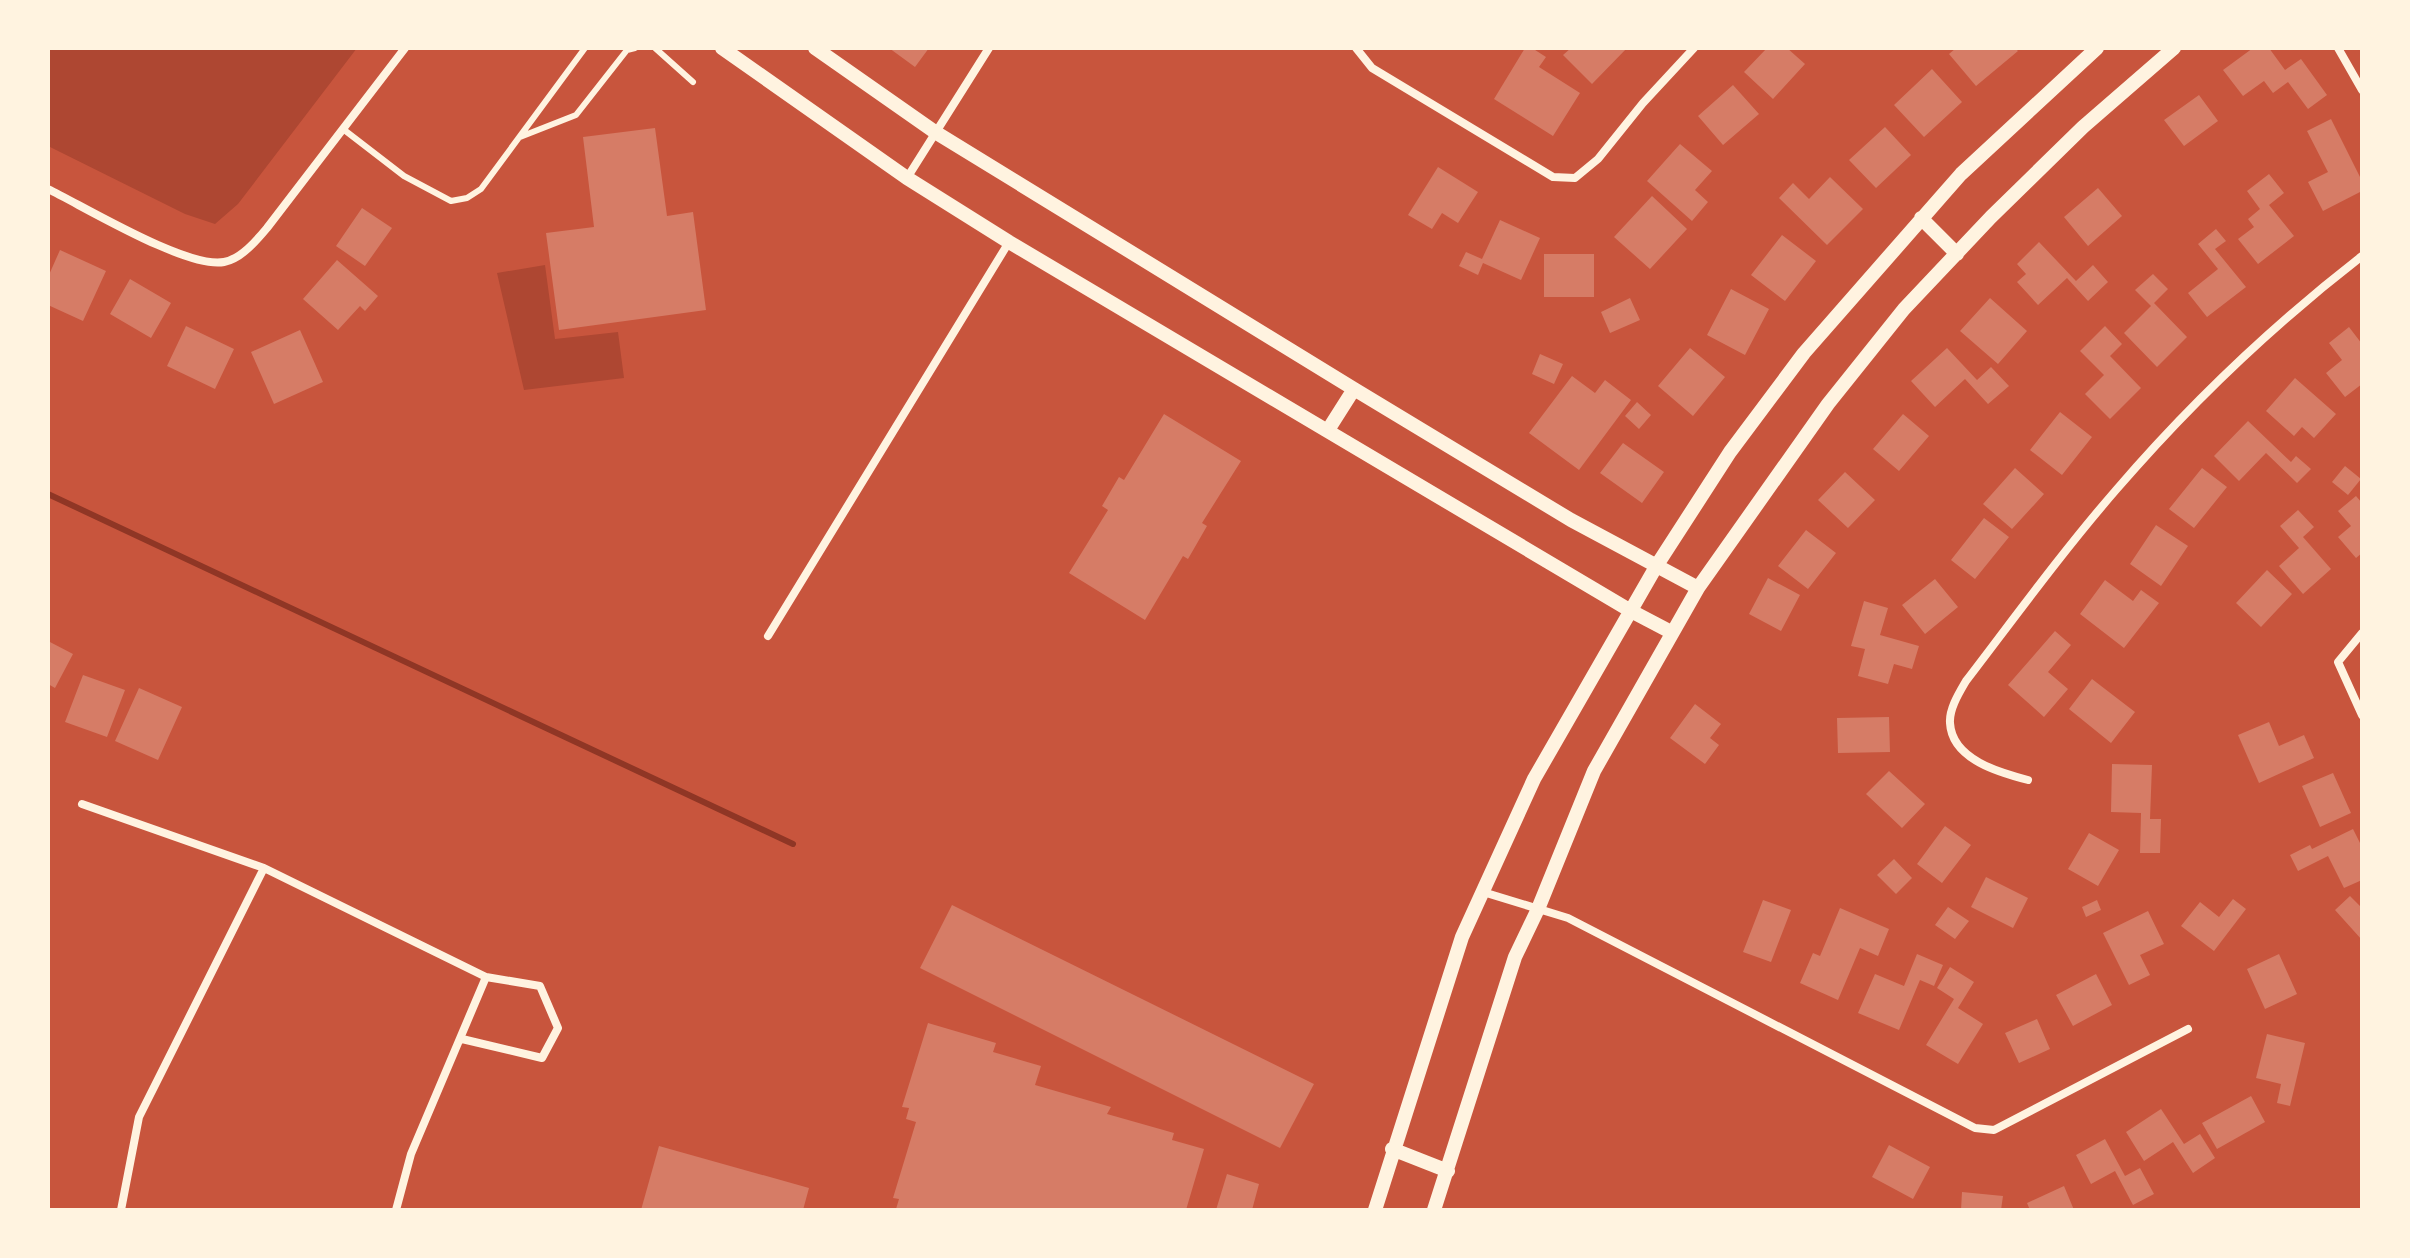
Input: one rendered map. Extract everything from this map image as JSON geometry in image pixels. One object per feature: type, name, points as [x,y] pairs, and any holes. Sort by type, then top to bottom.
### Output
[{"type":"street","points":[[48,189],[169,250],[204,262],[227,262],[253,244],[267,228],[405,48]]},
{"type":"street","points":[[722,48],[907,178],[1009,242],[1671,632]]},
{"type":"street","points":[[815,48],[935,132],[1354,389],[1571,520],[1698,588]]},
{"type":"street","points":[[907,178],[989,48]]},
{"type":"street","points":[[1356,48],[1372,68],[1553,177],[1575,178],[1598,159],[1643,103],[1694,48]]},
{"type":"street","points":[[1375,1210],[1462,937],[1534,779],[1657,565],[1730,452],[1804,353],[1961,174],[2097,48]]},
{"type":"street","points":[[1434,1210],[1515,957],[1538,909],[1594,771],[1698,588],[1828,404],[1904,309],[2083,127],[2174,48]]},
{"type":"street","points":[[2338,48],[2362,90]]},
{"type":"street","points":[[1921,218],[1957,254]]},
{"type":"street","points":[[768,636],[1009,242]]},
{"type":"street","points":[[2028,780],[1986,769],[1971,758],[1955,738],[1950,723],[1955,702],[1966,681],[2115,491],[2179,421],[2272,329],[2362,256]]},
{"type":"street","points":[[1328,430],[1354,389]]},
{"type":"street","points":[[2362,633],[2338,662],[2362,715]]},
{"type":"street","points":[[82,804],[264,868],[486,977],[540,986],[558,1028],[542,1058],[462,1039]]},
{"type":"street","points":[[121,1210],[139,1117],[264,868]]},
{"type":"street","points":[[1483,892],[1568,918],[1975,1128],[1994,1130],[2188,1029]]},
{"type":"street","points":[[396,1210],[411,1154],[486,977]]},
{"type":"street","points":[[1392,1149],[1448,1171]]},
{"type":"lane","points":[[343,129],[404,176],[451,201],[467,198],[481,189],[585,48]]},
{"type":"lane","points":[[655,48],[693,82]]},
{"type":"lane","points":[[520,137],[576,115],[628,49]]},
{"type":"shaded area","points":[[48,48],[357,48],[238,204],[215,224],[185,214],[48,146]]},
{"type":"shaded area","points":[[545,265],[555,339],[618,332],[624,378],[524,390],[497,273]]},
{"type":"building","points":[[889,48],[929,48],[915,67]]},
{"type":"building","points":[[1525,48],[1532,48],[1546,57],[1539,67],[1580,93],[1553,136],[1494,99]]},
{"type":"building","points":[[1571,48],[1627,48],[1592,84],[1563,55]]},
{"type":"building","points":[[1767,48],[1787,48],[1805,64],[1773,99],[1744,72]]},
{"type":"building","points":[[1956,48],[2015,48],[2018,51],[1976,86],[1949,54]]},
{"type":"building","points":[[2253,48],[2269,48],[2285,70],[2301,59],[2327,95],[2308,109],[2288,82],[2273,93],[2264,81],[2243,96],[2223,70]]},
{"type":"building","points":[[1932,69],[1962,102],[1924,137],[1894,105]]},
{"type":"building","points":[[1733,85],[1759,114],[1723,145],[1698,116]]},
{"type":"building","points":[[2199,95],[2218,121],[2184,146],[2164,120]]},
{"type":"building","points":[[2331,119],[2362,181],[2362,191],[2323,211],[2308,182],[2328,172],[2307,131]]},
{"type":"building","points":[[1885,127],[1911,155],[1876,188],[1849,160]]},
{"type":"building","points":[[655,128],[667,216],[693,212],[706,310],[559,330],[546,233],[594,227],[583,137]]},
{"type":"building","points":[[1680,144],[1712,171],[1695,190],[1708,202],[1692,221],[1647,181]]},
{"type":"building","points":[[1438,167],[1478,192],[1458,223],[1442,213],[1432,229],[1408,215]]},
{"type":"building","points":[[2269,174],[2284,193],[2269,205],[2294,236],[2258,264],[2238,239],[2254,227],[2248,219],[2260,209],[2247,191]]},
{"type":"building","points":[[1830,177],[1863,209],[1827,245],[1779,198],[1793,183],[1809,199]]},
{"type":"building","points":[[2098,188],[2122,216],[2088,246],[2064,217]]},
{"type":"building","points":[[1652,196],[1687,229],[1650,269],[1614,237]]},
{"type":"building","points":[[362,208],[392,228],[365,266],[336,246]]},
{"type":"building","points":[[1500,220],[1540,238],[1521,280],[1483,263],[1478,275],[1459,266],[1466,252],[1482,259]]},
{"type":"building","points":[[2216,229],[2226,241],[2215,249],[2246,287],[2207,317],[2188,293],[2218,269],[2198,244]]},
{"type":"building","points":[[1782,235],[1816,261],[1785,301],[1751,275]]},
{"type":"building","points":[[2039,242],[2076,281],[2093,265],[2108,282],[2088,301],[2067,278],[2038,305],[2017,282],[2026,274],[2017,264]]},
{"type":"building","points":[[60,250],[106,271],[83,321],[48,305],[48,277]]},
{"type":"building","points":[[1544,254],[1594,254],[1594,297],[1544,297]]},
{"type":"building","points":[[337,260],[378,296],[365,311],[360,306],[338,330],[303,299]]},
{"type":"building","points":[[2153,274],[2168,289],[2154,303],[2187,337],[2157,367],[2124,333],[2151,306],[2135,290]]},
{"type":"building","points":[[130,279],[171,303],[151,338],[110,314]]},
{"type":"building","points":[[1731,289],[1769,309],[1745,355],[1707,335]]},
{"type":"building","points":[[1630,298],[1640,320],[1610,333],[1601,312]]},
{"type":"building","points":[[1990,298],[2027,331],[1998,364],[1960,331]]},
{"type":"building","points":[[186,326],[234,349],[215,389],[167,366]]},
{"type":"building","points":[[2105,326],[2122,344],[2110,356],[2141,388],[2110,419],[2085,394],[2104,375],[2080,351]]},
{"type":"building","points":[[2349,327],[2362,344],[2362,384],[2345,397],[2326,373],[2342,360],[2329,343]]},
{"type":"building","points":[[300,330],[323,382],[274,404],[251,352]]},
{"type":"building","points":[[1690,348],[1725,377],[1693,416],[1658,386]]},
{"type":"building","points":[[1947,348],[1977,380],[1991,367],[2009,386],[1988,404],[1965,379],[1935,407],[1911,381]]},
{"type":"building","points":[[1540,354],[1563,364],[1554,384],[1532,374]]},
{"type":"building","points":[[1572,376],[1595,393],[1605,380],[1631,400],[1579,470],[1529,433]]},
{"type":"building","points":[[2295,378],[2336,414],[2314,438],[2302,427],[2294,436],[2266,411]]},
{"type":"building","points":[[1637,402],[1651,415],[1639,429],[1625,416]]},
{"type":"building","points":[[2060,412],[2092,437],[2062,475],[2030,450]]},
{"type":"building","points":[[1164,414],[1241,461],[1202,523],[1207,526],[1188,559],[1183,556],[1145,620],[1069,573],[1108,510],[1102,506],[1119,477],[1124,480]]},
{"type":"building","points":[[1903,414],[1929,436],[1899,471],[1873,449]]},
{"type":"building","points":[[2248,421],[2291,462],[2296,456],[2311,469],[2297,483],[2266,453],[2239,481],[2214,456]]},
{"type":"building","points":[[1623,443],[1664,472],[1642,503],[1600,473]]},
{"type":"building","points":[[2345,466],[2361,479],[2348,495],[2332,482]]},
{"type":"building","points":[[2015,468],[2044,494],[2012,529],[1983,504]]},
{"type":"building","points":[[2202,468],[2227,487],[2194,528],[2169,509]]},
{"type":"building","points":[[1845,472],[1875,500],[1848,528],[1818,500]]},
{"type":"building","points":[[2356,496],[2362,503],[2362,553],[2356,558],[2338,537],[2351,526],[2338,511]]},
{"type":"building","points":[[2298,510],[2314,527],[2303,537],[2331,569],[2303,594],[2279,566],[2299,548],[2280,526]]},
{"type":"building","points":[[1984,518],[2009,537],[1975,579],[1951,560]]},
{"type":"building","points":[[2156,525],[2188,546],[2161,586],[2130,564]]},
{"type":"building","points":[[1806,530],[1836,553],[1808,589],[1778,566]]},
{"type":"building","points":[[2267,570],[2292,594],[2261,627],[2236,603]]},
{"type":"building","points":[[1768,578],[1800,595],[1781,631],[1749,614]]},
{"type":"building","points":[[1935,579],[1958,607],[1925,634],[1902,605]]},
{"type":"building","points":[[2105,580],[2133,601],[2141,590],[2159,603],[2124,648],[2080,614]]},
{"type":"building","points":[[1864,601],[1888,608],[1880,635],[1919,646],[1912,669],[1894,664],[1888,684],[1858,676],[1865,649],[1851,646]]},
{"type":"building","points":[[2055,631],[2071,645],[2048,672],[2068,689],[2044,717],[2008,685]]},
{"type":"building","points":[[48,641],[73,654],[55,688],[48,684]]},
{"type":"building","points":[[83,675],[125,690],[107,737],[65,722]]},
{"type":"building","points":[[2092,679],[2135,712],[2111,743],[2069,709]]},
{"type":"building","points":[[139,688],[182,707],[158,760],[115,741]]},
{"type":"building","points":[[1695,704],[1721,724],[1710,738],[1719,745],[1705,764],[1670,738]]},
{"type":"building","points":[[1889,717],[1890,752],[1838,753],[1837,718]]},
{"type":"building","points":[[2269,722],[2279,746],[2304,735],[2314,758],[2259,783],[2238,735]]},
{"type":"building","points":[[2112,764],[2152,765],[2150,819],[2161,819],[2160,853],[2140,853],[2141,813],[2111,812]]},
{"type":"building","points":[[1889,771],[1925,804],[1902,828],[1866,794]]},
{"type":"building","points":[[2333,773],[2351,813],[2320,827],[2302,786]]},
{"type":"building","points":[[1945,826],[1971,845],[1942,883],[1917,864]]},
{"type":"building","points":[[2353,829],[2362,847],[2362,880],[2344,888],[2328,856],[2298,871],[2290,855],[2310,845],[2312,849]]},
{"type":"building","points":[[2089,833],[2119,850],[2098,886],[2068,869]]},
{"type":"building","points":[[1894,859],[1912,878],[1896,894],[1877,875]]},
{"type":"building","points":[[1986,877],[2028,898],[2013,928],[1971,907]]},
{"type":"building","points":[[2350,896],[2362,908],[2362,940],[2335,910]]},
{"type":"building","points":[[2233,899],[2246,909],[2214,951],[2181,926],[2200,902],[2219,917]]},
{"type":"building","points":[[1763,900],[1791,910],[1771,962],[1743,952]]},
{"type":"building","points":[[2097,900],[2101,910],[2086,917],[2082,907]]},
{"type":"building","points":[[952,905],[1314,1084],[1280,1148],[920,968]]},
{"type":"building","points":[[1948,907],[1969,921],[1955,939],[1935,925]]},
{"type":"building","points":[[1840,908],[1889,929],[1878,956],[1860,948],[1838,1000],[1800,983],[1813,953],[1820,956]]},
{"type":"building","points":[[2148,911],[2164,944],[2140,955],[2150,975],[2129,985],[2103,933]]},
{"type":"building","points":[[1917,954],[1943,965],[1934,986],[1920,980],[1899,1030],[1858,1013],[1875,974],[1904,986]]},
{"type":"building","points":[[2279,954],[2297,994],[2265,1009],[2247,969]]},
{"type":"building","points":[[1950,967],[1974,982],[1958,1008],[1983,1024],[1958,1064],[1926,1045],[1954,999],[1937,988]]},
{"type":"building","points":[[2096,974],[2112,1005],[2073,1026],[2056,995]]},
{"type":"building","points":[[2037,1019],[2050,1049],[2019,1063],[2005,1033]]},
{"type":"building","points":[[928,1023],[996,1043],[993,1052],[1041,1066],[1035,1085],[1111,1107],[1107,1114],[1174,1133],[1172,1140],[1204,1149],[1186,1210],[896,1209],[899,1199],[893,1198],[916,1122],[906,1119],[909,1108],[902,1107]]},
{"type":"building","points":[[2267,1034],[2305,1043],[2290,1106],[2277,1103],[2281,1084],[2256,1078]]},
{"type":"building","points":[[2251,1096],[2265,1122],[2217,1149],[2202,1123]]},
{"type":"building","points":[[2161,1109],[2184,1144],[2200,1134],[2215,1158],[2193,1173],[2173,1142],[2144,1161],[2126,1132]]},
{"type":"building","points":[[2105,1139],[2125,1176],[2140,1168],[2154,1194],[2133,1205],[2115,1171],[2091,1184],[2076,1155]]},
{"type":"building","points":[[1889,1145],[1930,1167],[1913,1199],[1872,1177]]},
{"type":"building","points":[[659,1146],[809,1188],[803,1210],[641,1210]]},
{"type":"building","points":[[1227,1174],[1259,1184],[1252,1210],[1216,1210]]},
{"type":"building","points":[[2064,1186],[2074,1210],[2030,1210],[2027,1203]]},
{"type":"building","points":[[1962,1192],[2003,1196],[2001,1210],[1961,1210]]},
{"type":"waterway","points":[[48,494],[793,844]]}]
